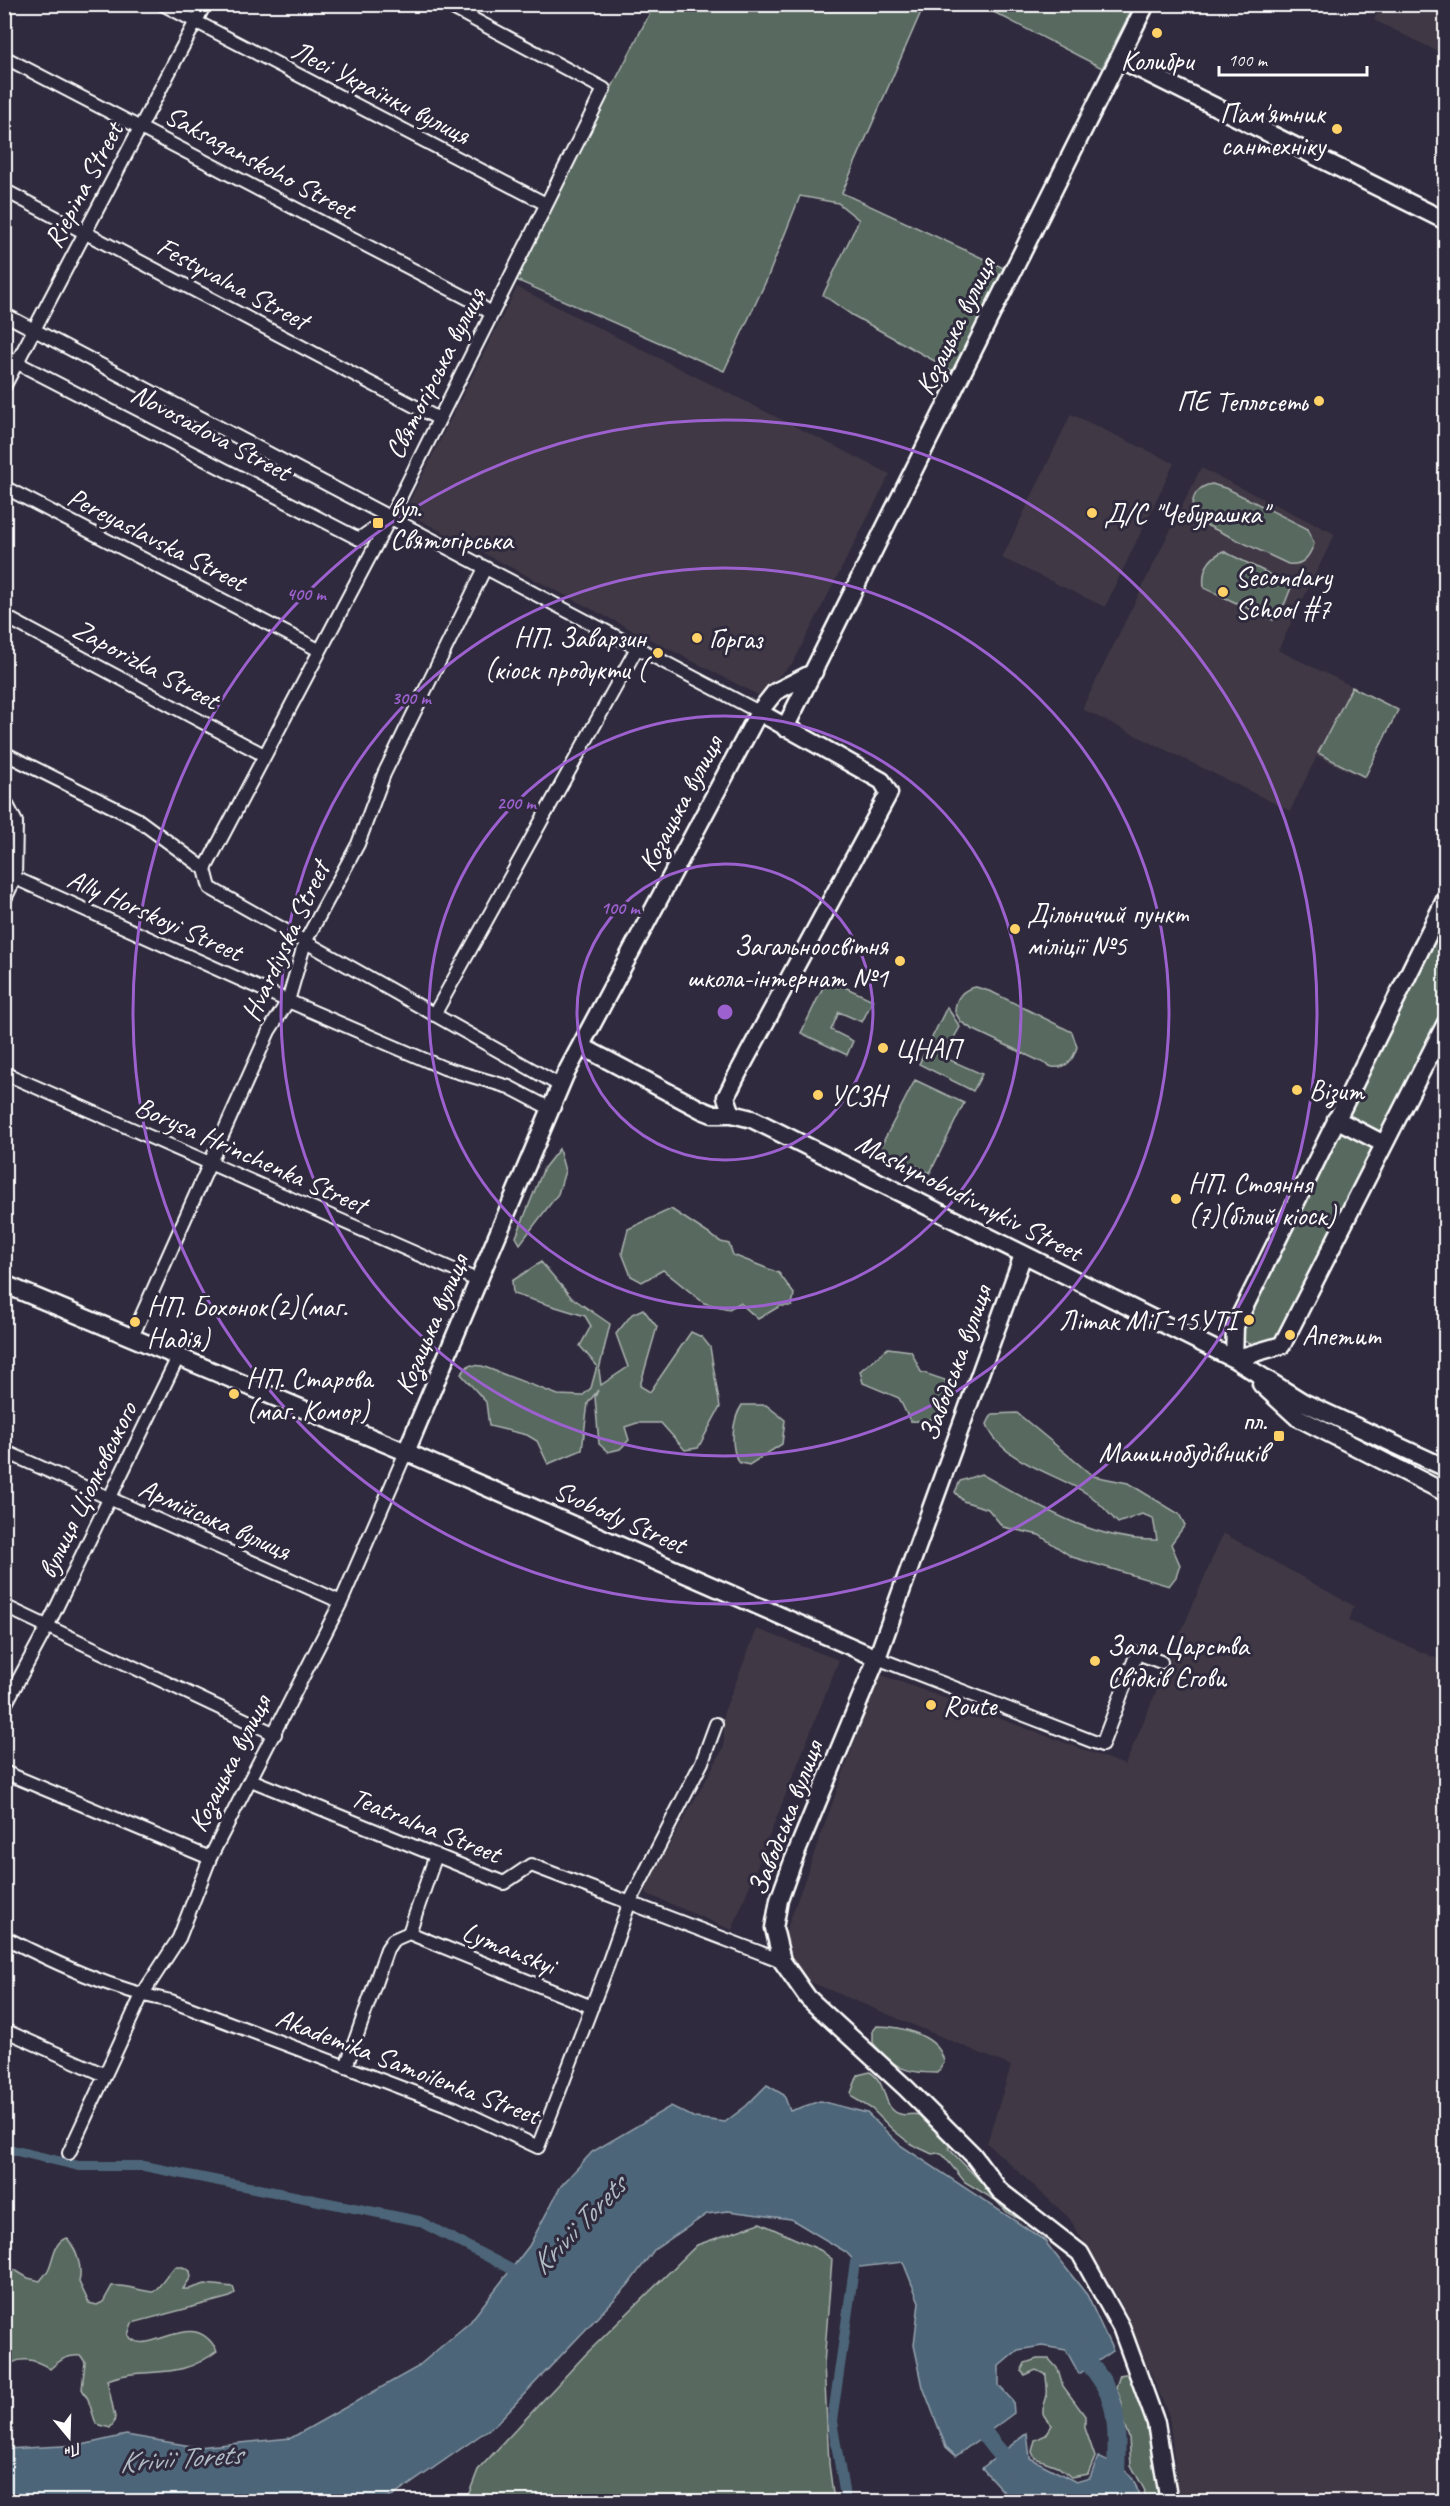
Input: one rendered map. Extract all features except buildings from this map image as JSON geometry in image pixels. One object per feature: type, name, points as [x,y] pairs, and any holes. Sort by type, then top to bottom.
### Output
[{"type":"street","name":"Лесі Українки вулиця","points":[[162,4],[546,204]]},
{"type":"street","name":"Riepina Street","points":[[4,387],[205,4]]},
{"type":"street","name":"Святогірська вулиця","points":[[205,869],[390,518],[604,89],[445,4]]},
{"type":"street","name":"Козацька вулиця","points":[[785,728],[1146,4]]},
{"type":"street","name":"Saksaganskoho Street","points":[[4,57],[471,300],[491,314]]},
{"type":"street","points":[[1119,59],[1446,222]]},
{"type":"street","name":"Festyvalna Street","points":[[4,190],[439,418]]},
{"type":"street","name":"Novosadova Street","points":[[4,315],[759,712],[882,781],[889,793],[726,1097],[732,1114]]},
{"type":"street","name":"Novosadova Street","points":[[4,356],[360,539],[390,518]]},
{"type":"street","name":"Pereyaslavska Street","points":[[4,487],[319,650]]},
{"type":"street","name":"Hvardiyska Street","points":[[132,1337],[269,1031],[288,1001],[305,942],[358,844],[384,774],[485,568]]},
{"type":"street","name":"Zaporizka Street","points":[[4,616],[264,755]]},
{"type":"street","points":[[434,1015],[637,648]]},
{"type":"street","name":"Козацька вулиця","points":[[69,2153],[142,1995],[179,1938],[210,1858],[341,1602],[551,1109],[581,1046],[759,712],[775,692],[814,672]]},
{"type":"street","name":"Ally Horskoyi Street","points":[[4,753],[137,819],[205,869],[210,888],[561,1086]]},
{"type":"street","points":[[4,799],[16,822],[15,878],[4,901]]},
{"type":"street","name":"Ally Horskoyi Street","points":[[15,878],[288,1001],[444,1068],[509,1087],[551,1109]]},
{"type":"street","points":[[1446,898],[1235,1326],[1234,1359],[1282,1345],[1446,1023]]},
{"type":"street","name":"Mashynobudivnykiv Street","points":[[581,1046],[702,1110],[712,1114],[732,1114],[752,1119],[1234,1359],[1303,1402],[1446,1468]]},
{"type":"street","name":"Borysa Hrinchenka Street","points":[[4,1073],[479,1281]]},
{"type":"street","points":[[1336,1119],[1384,1144]]},
{"type":"street","name":"Заводська вулиця","points":[[1023,1255],[876,1658],[779,1900],[774,1928],[782,1961],[808,1998],[915,2096],[973,2155],[1000,2191],[1080,2253],[1121,2327],[1156,2423],[1168,2502]]},
{"type":"street","name":"Svobody Street","points":[[4,1284],[406,1452],[876,1658],[1102,1745],[1137,1653],[1161,1662]]},
{"type":"street","name":"вулиця Ціолковського","points":[[4,1707],[48,1625],[178,1357]]},
{"type":"street","name":"Mashynobudivnykiv Street","points":[[1234,1359],[1297,1418],[1446,1494]]},
{"type":"street","name":"Армійська вулиця","points":[[4,1451],[341,1602]]},
{"type":"street","points":[[4,1606],[275,1734]]},
{"type":"street","name":"Akademika Samoilenka Street","points":[[4,1937],[44,1957],[142,1995],[171,2001],[455,2108],[538,2147],[629,1904],[702,1762],[716,1724]]},
{"type":"street","points":[[4,1772],[210,1858]]},
{"type":"street","name":"Teatralna Street","points":[[251,1780],[504,1883],[531,1865],[782,1961]]},
{"type":"street","points":[[346,2067],[387,1949],[393,1940],[409,1933],[436,1855]]},
{"type":"street","name":"Lymanskyi","points":[[409,1933],[592,2007]]},
{"type":"street","points":[[4,2030],[105,2075]]},
{"type":"shaded area","points":[[1381,5],[1445,5],[1445,55],[1374,20]]},
{"type":"shaded area","points":[[517,287],[890,474],[793,663],[758,695],[404,512]]},
{"type":"shaded area","points":[[1071,414],[1174,463],[1105,607],[1002,558]]},
{"type":"shaded area","name":"Secondary School #7","points":[[1201,468],[1335,534],[1278,650],[1399,709],[1365,779],[1317,756],[1290,811],[1082,709]]},
{"type":"shaded area","points":[[1223,1533],[1354,1606],[1349,1621],[1445,1662],[1445,2501],[1179,2501],[1169,2416],[1119,2299],[1069,2218],[987,2143],[1011,2066],[801,1978],[787,1957],[785,1934],[879,1674],[1125,1765]]},
{"type":"shaded area","points":[[757,1629],[839,1660],[732,1930],[647,1894],[646,1887],[724,1747],[724,1712]]},
{"type":"green space","points":[[654,5],[924,5],[842,193],[1006,269],[956,373],[852,315],[823,295],[859,220],[838,203],[800,196],[767,279],[724,371],[514,279]]},
{"type":"green space","points":[[980,5],[1134,5],[1102,68]]},
{"type":"green space","points":[[1212,484],[1228,489],[1308,529],[1314,544],[1308,557],[1298,564],[1288,564],[1197,519],[1192,509],[1195,495],[1203,487]]},
{"type":"green space","points":[[1223,551],[1292,585],[1285,603],[1273,620],[1204,588],[1204,576],[1209,562]]},
{"type":"green space","points":[[1352,687],[1398,710],[1365,777],[1318,753]]},
{"type":"green space","points":[[1445,916],[1445,1010],[1272,1355],[1236,1337]]},
{"type":"green space","points":[[827,979],[873,1000],[862,1022],[839,1012],[831,1030],[853,1041],[847,1055],[801,1033]]},
{"type":"green space","points":[[976,987],[992,992],[1072,1032],[1077,1047],[1074,1056],[1062,1067],[1052,1067],[961,1022],[955,1012],[956,1003],[963,992]]},
{"type":"green space","points":[[947,1007],[960,1027],[943,1057],[982,1074],[973,1091],[919,1064]]},
{"type":"green space","points":[[915,1080],[964,1103],[930,1173],[880,1148]]},
{"type":"green space","points":[[559,1149],[565,1171],[558,1194],[520,1244],[516,1237],[544,1168]]},
{"type":"green space","points":[[671,1209],[721,1242],[729,1244],[733,1255],[779,1273],[794,1294],[792,1306],[780,1306],[758,1319],[740,1303],[729,1309],[704,1303],[663,1270],[642,1282],[631,1276],[622,1253],[628,1229]]},
{"type":"green space","points":[[541,1262],[571,1297],[610,1324],[599,1370],[601,1385],[628,1367],[616,1334],[632,1314],[643,1309],[657,1327],[640,1386],[650,1392],[691,1332],[702,1337],[710,1347],[720,1407],[698,1448],[685,1450],[661,1423],[637,1423],[625,1427],[629,1440],[620,1449],[608,1452],[599,1444],[595,1397],[598,1390],[588,1403],[582,1450],[548,1464],[537,1441],[527,1435],[489,1426],[486,1402],[461,1374],[469,1365],[482,1366],[558,1395],[582,1396],[591,1388],[597,1366],[580,1346],[591,1326],[585,1316],[513,1294],[512,1281]]},
{"type":"green space","points":[[888,1348],[911,1351],[921,1372],[945,1380],[949,1399],[947,1406],[937,1417],[910,1421],[899,1398],[863,1383],[860,1371]]},
{"type":"green space","points":[[742,1405],[766,1405],[785,1420],[782,1444],[749,1465],[738,1462],[733,1440],[734,1425]]},
{"type":"green space","points":[[1017,1413],[1093,1476],[1128,1483],[1179,1514],[1185,1525],[1171,1544],[1180,1565],[1176,1577],[1169,1586],[1072,1557],[1039,1535],[1003,1527],[988,1509],[963,1501],[955,1492],[960,1481],[981,1474],[1044,1509],[1088,1528],[1133,1539],[1157,1540],[1153,1518],[1142,1514],[1118,1523],[1092,1497],[1005,1449],[994,1437],[987,1424],[992,1414]]},
{"type":"green space","points":[[877,2026],[908,2030],[928,2039],[936,2045],[944,2063],[937,2073],[916,2072],[900,2067],[873,2043],[873,2031]]},
{"type":"green space","points":[[870,2072],[880,2083],[894,2111],[902,2115],[919,2115],[979,2180],[1024,2212],[1029,2223],[1008,2213],[995,2200],[965,2182],[943,2155],[932,2154],[911,2144],[872,2109],[852,2097],[851,2093],[858,2075]]},
{"type":"green space","points":[[760,2223],[820,2250],[832,2259],[824,2364],[829,2464],[834,2501],[466,2501],[478,2470],[585,2355],[697,2245]]},
{"type":"green space","points":[[67,2238],[78,2258],[79,2282],[89,2303],[97,2305],[103,2302],[112,2286],[153,2292],[175,2267],[183,2267],[190,2271],[191,2277],[183,2289],[205,2284],[233,2287],[235,2293],[230,2297],[132,2323],[128,2335],[136,2341],[146,2342],[183,2332],[195,2332],[207,2338],[217,2351],[188,2367],[107,2380],[115,2417],[110,2428],[96,2424],[88,2399],[82,2389],[85,2362],[81,2356],[64,2358],[50,2369],[33,2361],[20,2360],[5,2370],[5,2264],[28,2278],[40,2281],[48,2270],[59,2242]]},
{"type":"green space","points":[[1037,2359],[1049,2359],[1058,2369],[1063,2386],[1085,2416],[1085,2428],[1095,2457],[1088,2474],[1071,2477],[1057,2466],[1035,2458],[1032,2452],[1035,2440],[1046,2435],[1052,2425],[1043,2414],[1047,2392],[1046,2375],[1036,2370],[1025,2375],[1021,2371],[1025,2363]]},
{"type":"green space","points":[[1131,2374],[1134,2379],[1133,2384],[1147,2421],[1160,2501],[1144,2501],[1145,2491],[1131,2465],[1129,2438],[1121,2416],[1122,2403],[1116,2387],[1120,2375]]},
{"type":"water","points":[[767,2085],[784,2095],[790,2111],[820,2101],[867,2113],[900,2145],[1044,2240],[1087,2295],[1113,2351],[1079,2374],[1066,2350],[1042,2346],[1018,2350],[999,2366],[999,2386],[1013,2401],[1014,2413],[956,2456],[946,2447],[923,2387],[914,2345],[919,2302],[903,2262],[860,2267],[846,2252],[791,2219],[728,2211],[707,2214],[654,2250],[628,2285],[495,2425],[393,2496],[375,2502],[5,2501],[5,2449],[82,2445],[126,2435],[197,2447],[291,2438],[416,2368],[470,2322],[529,2246],[561,2186],[592,2152],[671,2106],[695,2118],[725,2122],[746,2106]]},
{"type":"water","points":[[1027,2433],[1030,2458],[1076,2482],[1090,2478],[1098,2457],[1121,2468],[1132,2477],[1138,2491],[1139,2501],[1012,2501],[982,2468]]},
{"type":"waterway","points":[[4,2148],[79,2166],[144,2166],[419,2221],[511,2269]]},
{"type":"waterway","points":[[846,2502],[832,2421],[855,2262]]},
{"type":"waterway","points":[[1075,2348],[1102,2381],[1113,2405],[1116,2431],[1116,2502]]},
{"type":"waterway","name":"Krivii Torets","points":[[972,2413],[996,2449],[1049,2502]]},
{"type":"place","name":"Колибри","points":[[1157,33]]},
{"type":"place","name":"Пам'ятник сантехніку","points":[[1337,129]]},
{"type":"place","name":"ПЕ Теплосеть","points":[[1319,401]]},
{"type":"place","name":"Д/С \"Чебурашка\"","points":[[1092,513]]},
{"type":"place","name":"вул. Святогірська","points":[[378,523]]},
{"type":"place","name":"Secondary School #7","points":[[1223,592]]},
{"type":"place","name":"Горгаз","points":[[697,638]]},
{"type":"place","name":"НП. Заварзин (кіоск продукти (","points":[[658,653]]},
{"type":"place","name":"Дільничий пункт міліції №5","points":[[1015,929]]},
{"type":"place","name":"Загальноосвітня школа-інтернат №1","points":[[900,961]]},
{"type":"place","name":"ЦНАП","points":[[883,1048]]},
{"type":"place","name":"Візит","points":[[1297,1090]]},
{"type":"place","name":"УСЗН","points":[[818,1095]]},
{"type":"place","name":"НП. Стояння (7)(білий кіоск)","points":[[1176,1199]]},
{"type":"place","name":"Літак МіГ-15УТІ","points":[[1249,1320]]},
{"type":"place","name":"НП. Бохонок(2)(маг. Надія)","points":[[135,1322]]},
{"type":"place","name":"Апетит","points":[[1290,1335]]},
{"type":"place","name":"НП. Старова (маг. Комор)","points":[[234,1394]]},
{"type":"place","name":"пл. Машинобудівників","points":[[1279,1436]]},
{"type":"place","name":"Зала Царства Свідків Єгови","points":[[1095,1661]]},
{"type":"place","name":"Route","points":[[931,1705]]}]
